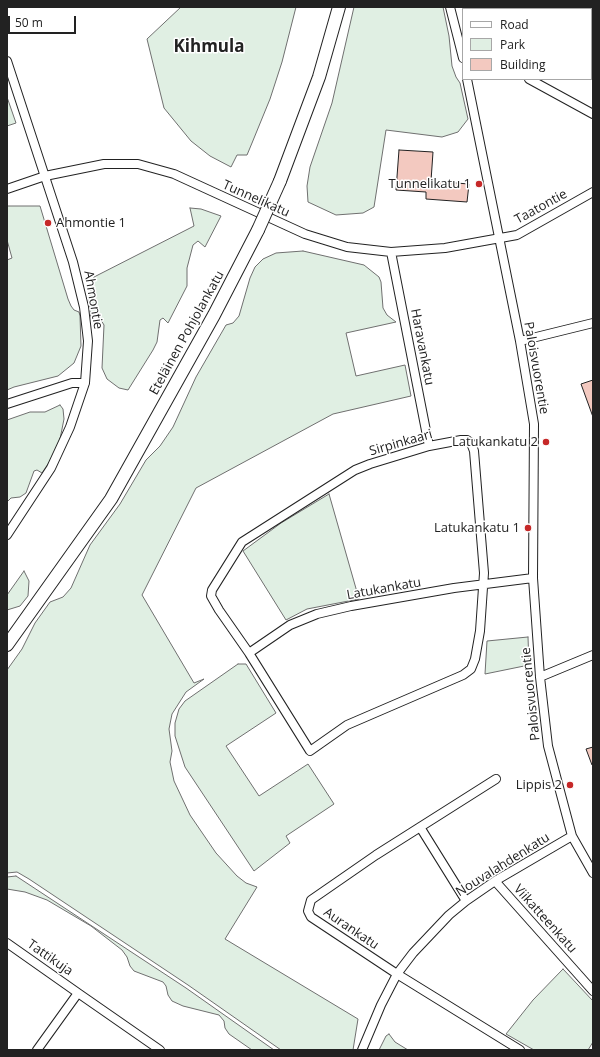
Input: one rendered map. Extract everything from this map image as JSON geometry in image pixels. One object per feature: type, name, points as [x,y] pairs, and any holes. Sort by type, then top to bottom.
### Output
[{"type":"main road","name":"Eteläinen Pohjolankatu","points":[[7,645],[112,500],[214,315],[258,230],[280,181],[319,76],[339,7]]},
{"type":"street","points":[[450,7],[462,54]]},
{"type":"street","name":"Ahmontie","points":[[7,61],[73,262],[82,300],[88,341],[84,383],[70,427],[51,468],[7,535]]},
{"type":"street","name":"Paloisvuorentie","points":[[467,80],[520,341],[534,424],[533,578],[540,677],[548,746],[572,836],[593,873]]},
{"type":"street","points":[[531,80],[593,114]]},
{"type":"street","name":"Tunnelikatu","points":[[7,189],[44,176],[104,164],[121,163],[156,168],[174,174],[305,234],[347,247],[392,252],[445,248],[500,239]]},
{"type":"street","name":"Taatontie","points":[[500,239],[517,235],[593,192]]},
{"type":"street","name":"Haravankatu","points":[[392,252],[429,446]]},
{"type":"street","points":[[520,341],[593,323]]},
{"type":"street","points":[[7,404],[72,383],[84,383]]},
{"type":"street","name":"Sirpinkaari","points":[[461,440],[467,440],[471,443],[474,451],[484,585],[480,631],[475,659],[471,669],[463,675],[347,725],[310,751],[249,653],[222,616],[211,596],[216,580],[242,542],[355,470],[429,446],[461,440]]},
{"type":"street","name":"Latukankatu","points":[[249,653],[290,624],[317,614],[351,606],[533,578]]},
{"type":"street","points":[[540,677],[593,655]]},
{"type":"street","name":"Aurankatu","points":[[496,779],[330,886],[311,900],[308,905],[308,911],[312,917],[397,974],[520,1050]]},
{"type":"street","points":[[420,827],[466,901]]},
{"type":"street","name":"Nouvalahdenkatu","points":[[362,1050],[368,1034],[397,974],[413,953],[449,915],[495,881],[572,836]]},
{"type":"street","name":"Viikatteenkatu","points":[[495,881],[549,944],[593,991]]},
{"type":"street","name":"Tattikuja","points":[[7,943],[160,1050]]},
{"type":"street","points":[[37,1050],[78,993]]},
{"type":"green space","points":[[181,7],[296,7],[282,62],[270,99],[247,155],[237,155],[231,167],[210,156],[191,141],[164,108],[147,39]]},
{"type":"green space","points":[[354,7],[443,7],[449,36],[452,66],[460,83],[468,119],[458,132],[442,137],[386,130],[374,207],[363,213],[336,215],[308,202],[307,186],[310,167],[332,103]]},
{"type":"green space","points":[[7,97],[16,123],[7,126]]},
{"type":"green space","points":[[7,206],[40,206],[68,299],[74,310],[79,312],[81,346],[74,363],[58,376],[7,390],[7,260],[12,258],[7,240]]},
{"type":"green space","points":[[190,208],[201,209],[221,216],[205,247],[198,241],[193,245],[187,268],[187,286],[168,323],[163,318],[160,320],[157,342],[153,350],[128,390],[119,388],[107,379],[102,368],[104,325],[99,317],[95,316],[91,319],[89,299],[94,277],[194,226]]},
{"type":"green space","points":[[303,251],[364,265],[379,277],[381,282],[383,308],[387,315],[396,322],[346,333],[356,376],[405,365],[411,396],[333,414],[196,488],[142,595],[194,683],[204,679],[186,692],[172,714],[169,729],[172,751],[170,762],[174,781],[190,815],[216,853],[237,876],[246,883],[257,887],[225,939],[358,1019],[353,1050],[281,1050],[188,985],[29,879],[17,872],[7,873],[7,670],[22,649],[35,623],[50,602],[63,597],[71,588],[90,545],[120,504],[146,460],[160,446],[173,427],[196,377],[226,325],[233,323],[239,316],[250,278],[255,267],[263,259],[276,253]]},
{"type":"green space","points":[[60,405],[63,409],[64,419],[60,439],[52,458],[42,473],[37,470],[34,471],[26,493],[20,497],[11,498],[7,502],[7,420],[30,412],[45,412]]},
{"type":"green space","points":[[329,494],[359,599],[307,609],[286,620],[243,551],[281,523]]},
{"type":"green space","points":[[24,571],[29,581],[28,596],[20,606],[7,610],[7,595]]},
{"type":"green space","points":[[528,637],[529,665],[485,674],[487,641]]},
{"type":"green space","points":[[238,664],[246,664],[276,713],[226,746],[259,796],[308,764],[334,804],[286,836],[290,843],[254,871],[185,767],[175,736],[175,723],[179,709],[185,701]]},
{"type":"green space","points":[[16,876],[186,988],[274,1050],[252,1050],[229,1034],[225,1028],[224,1021],[219,1015],[183,1006],[172,1001],[163,982],[134,971],[122,950],[91,926],[47,900],[25,892],[7,889],[7,877]]},
{"type":"green space","points":[[563,969],[593,1001],[593,1042],[588,1050],[534,1050],[506,1034],[533,1000]]},
{"type":"green space","points":[[389,1034],[395,1042],[408,1050],[379,1050],[386,1036]]},
{"type":"building","points":[[399,150],[433,152],[431,181],[469,184],[467,202],[426,199],[426,192],[396,190]]},
{"type":"building","points":[[593,380],[593,417],[581,384]]},
{"type":"building","points":[[593,747],[593,764],[592,765],[586,749]]},
{"type":"place","name":"Tunnelikatu 1","points":[[479,184]]},
{"type":"place","name":"Ahmontie 1","points":[[48,223]]},
{"type":"place","name":"Latukankatu 2","points":[[546,442]]},
{"type":"place","name":"Latukankatu 1","points":[[528,528]]},
{"type":"place","name":"Lippis 2","points":[[570,785]]},
{"type":"district","name":"Kihmula","points":[[209,47]]}]
